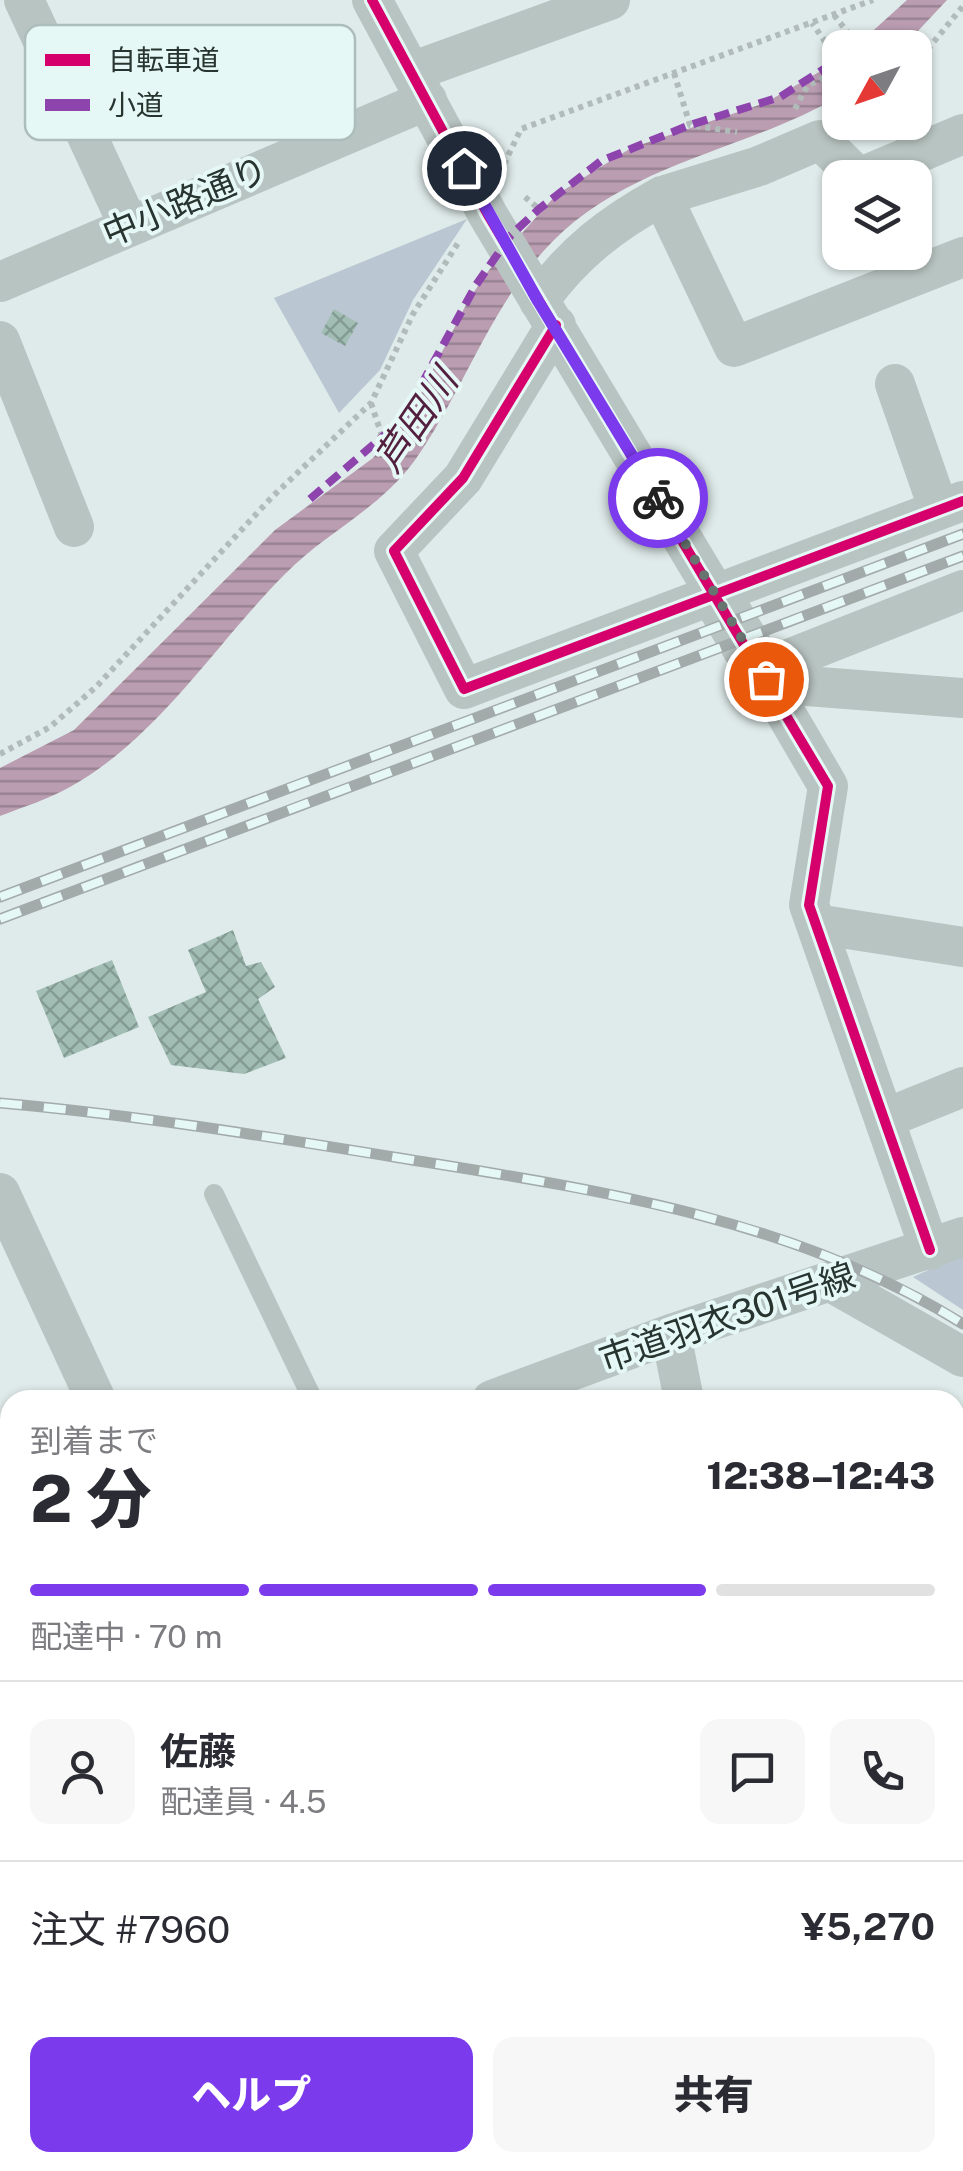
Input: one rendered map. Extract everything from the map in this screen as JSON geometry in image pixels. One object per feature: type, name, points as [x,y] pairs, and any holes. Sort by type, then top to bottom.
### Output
[{"type":"street","points":[[24,0],[36,25]]},
{"type":"street","points":[[372,0],[485,208],[828,786],[809,905],[884,1119],[947,1243]]},
{"type":"street","name":"中小路通り","points":[[355,116],[419,86],[538,12],[610,0]]},
{"type":"street","points":[[902,160],[963,134]]},
{"type":"street","points":[[822,136],[759,166],[662,196],[620,219],[566,262],[463,478],[394,551],[464,689],[951,506],[895,384]]},
{"type":"street","points":[[89,140],[128,224]]},
{"type":"street","name":"中小路通り","points":[[0,282],[305,140]]},
{"type":"street","points":[[662,196],[734,347],[887,270]]},
{"type":"street","points":[[932,261],[963,256]]},
{"type":"street","points":[[0,341],[74,527]]},
{"type":"street","points":[[765,676],[963,590]]},
{"type":"street","points":[[765,676],[963,698]]},
{"type":"street","points":[[816,924],[963,948]]},
{"type":"street","points":[[884,1119],[963,1087]]},
{"type":"street","points":[[0,1193],[91,1390]]},
{"type":"street","name":"市道羽衣301号線","points":[[519,1390],[671,1334],[947,1243]]},
{"type":"street","points":[[831,1282],[963,1357]]},
{"type":"street","points":[[671,1334],[682,1390]]},
{"type":"lane","points":[[214,1194],[308,1390]]},
{"type":"path","points":[[0,754],[50,727],[96,687],[272,497],[371,403],[413,314],[485,208],[521,128],[873,0]]},
{"type":"path","points":[[932,44],[963,6]]},
{"type":"path","points":[[834,14],[846,30]]},
{"type":"path","points":[[777,117],[794,109],[807,86],[830,75],[838,60],[812,23]]},
{"type":"path","points":[[674,72],[690,125],[743,133]]},
{"type":"path","points":[[371,403],[383,439]]},
{"type":"green space","points":[[467,219],[413,300],[380,370],[339,413],[274,298]]},
{"type":"green space","points":[[963,1254],[963,1310],[913,1277]]},
{"type":"water","points":[[907,0],[947,0],[919,30],[874,30]]},
{"type":"water","name":"芦田川","points":[[822,70],[822,106],[617,193],[552,242],[511,293],[433,433],[386,493],[285,574],[131,743],[70,787],[0,816],[0,768],[74,730],[275,530],[373,458],[417,401],[469,299],[489,270],[556,195],[631,148],[765,103]]},
{"type":"building","points":[[334,309],[358,323],[345,346],[321,333]]},
{"type":"building","points":[[233,930],[246,966],[261,962],[275,987],[258,999],[286,1058],[244,1074],[171,1065],[148,1017],[206,992],[188,950]]},
{"type":"building","points":[[112,960],[139,1027],[64,1058],[36,991]]},
{"type":"railway","points":[[0,897],[963,534]]},
{"type":"railway","points":[[0,919],[963,556]]},
{"type":"railway","points":[[0,1103],[254,1135],[623,1197],[764,1234],[832,1258],[899,1288],[963,1324]]},
{"type":"marked path","points":[[310,499],[402,420],[476,285],[511,235],[539,209],[601,161],[690,125],[780,97],[822,70]]},
{"type":"cycle path","points":[[372,0],[488,215],[828,786],[809,905],[930,1250]]},
{"type":"cycle path","points":[[556,325],[463,478],[394,551],[464,689],[963,501]]},
{"type":"way so far","points":[[658,498],[766,679]]},
{"type":"route","points":[[464,168],[538,301],[658,498]]}]
